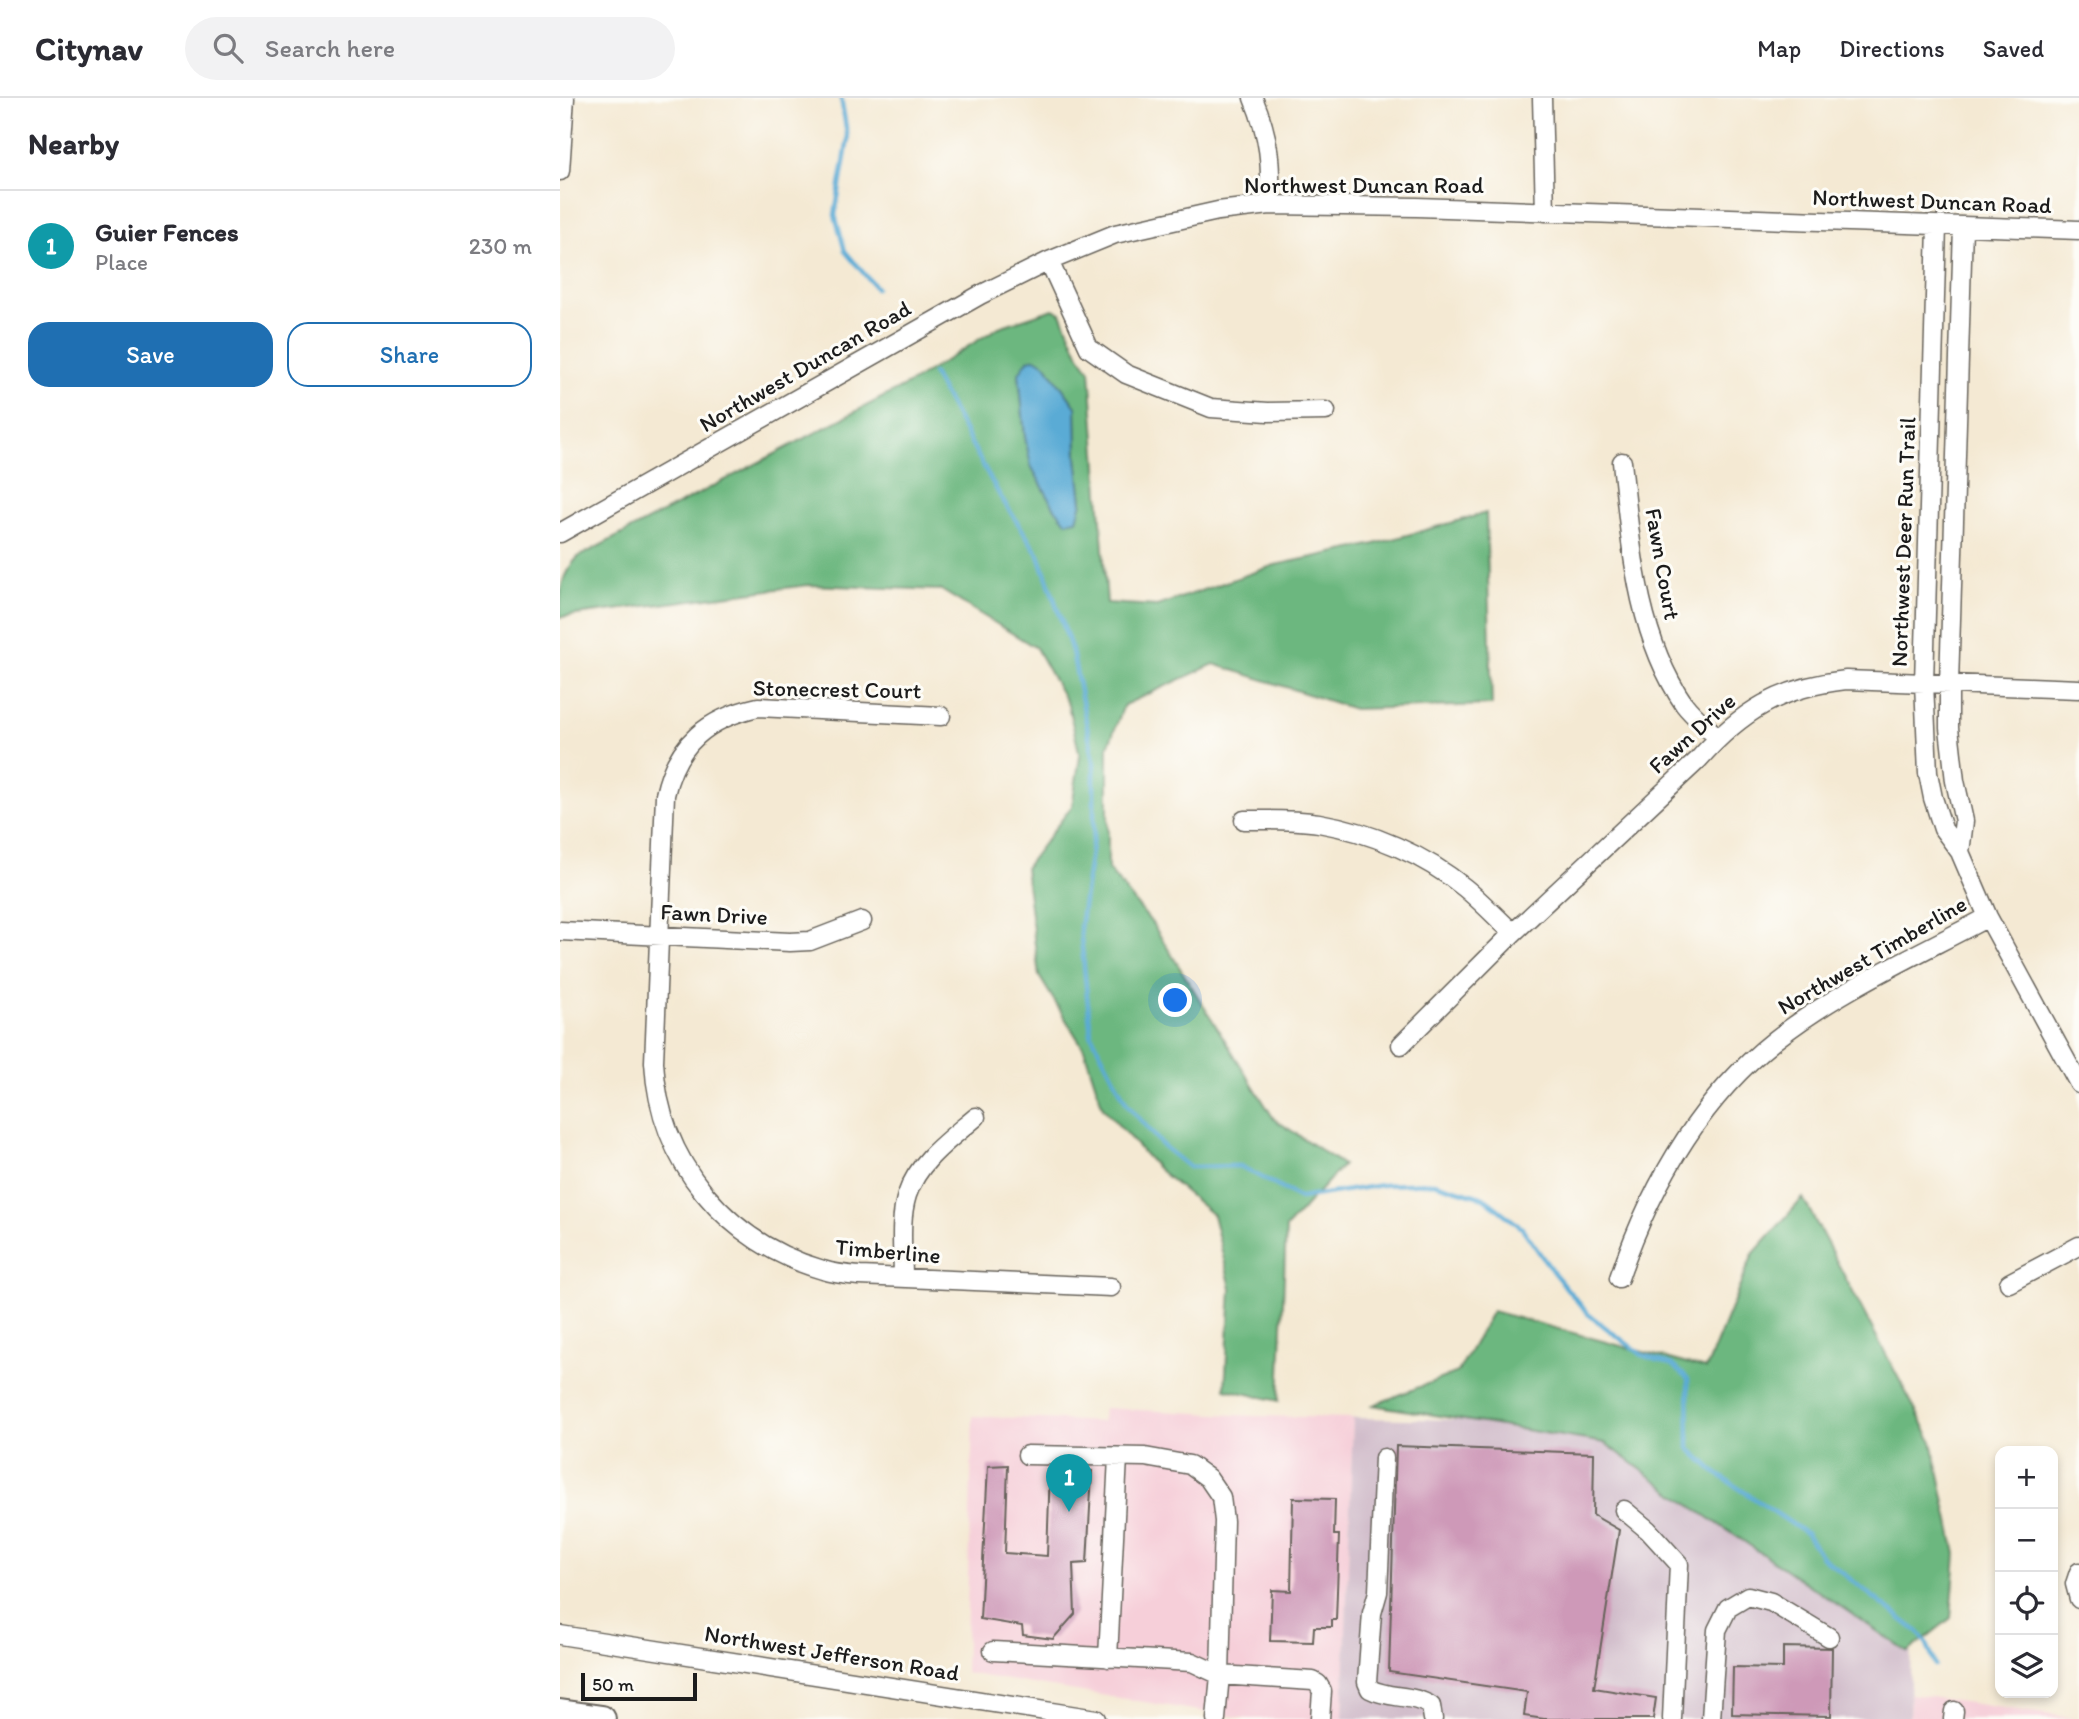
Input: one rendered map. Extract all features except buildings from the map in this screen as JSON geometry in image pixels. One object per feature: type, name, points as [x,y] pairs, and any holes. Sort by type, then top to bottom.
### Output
[{"type":"highway","points":[[560,1713],[602,1719]]},
{"type":"street","points":[[560,171],[565,98]]},
{"type":"street","points":[[1253,98],[1265,127],[1271,161],[1270,205]]},
{"type":"street","points":[[1542,98],[1545,212]]},
{"type":"street","name":"Northwest Duncan Road","points":[[560,533],[980,295],[1049,261],[1115,234],[1218,211],[1270,205],[1418,207],[2079,230]]},
{"type":"street","name":"Northwest Deer Run Trail","points":[[1937,226],[1924,683],[1928,773],[1943,829],[1960,852],[1988,917],[2079,1084]]},
{"type":"street","name":"Northwest Deer Run Trail","points":[[1960,852],[1964,821],[1955,781],[1949,728],[1949,684],[1963,227]]},
{"type":"street","points":[[1049,261],[1089,348],[1126,374],[1211,408],[1268,412],[1326,411]]},
{"type":"street","name":"Fawn Court","points":[[1622,462],[1642,603],[1649,629],[1670,681],[1686,706],[1718,738]]},
{"type":"street","points":[[1930,463],[1956,464]]},
{"type":"street","name":"Fawn Drive","points":[[1401,1045],[1513,933],[1699,760],[1718,738],[1762,704],[1791,691],[1846,680],[2079,690]]},
{"type":"street","name":"Stonecrest Court","points":[[659,936],[665,795],[669,775],[696,735],[713,722],[733,713],[758,707],[941,716]]},
{"type":"street","points":[[1244,820],[1319,823],[1350,830],[1411,853],[1466,889],[1513,933]]},
{"type":"street","name":"Northwest Timberline","points":[[1619,1278],[1659,1183],[1698,1121],[1739,1072],[1774,1041],[1841,996],[1988,917]]},
{"type":"street","name":"Fawn Drive","points":[[560,931],[790,942],[810,941],[862,921]]},
{"type":"street","name":"Timberline","points":[[659,936],[654,1062],[655,1089],[662,1119],[689,1173],[712,1202],[740,1230],[770,1248],[825,1271],[860,1276],[1111,1287]]},
{"type":"street","points":[[903,1278],[907,1194],[928,1159],[976,1117]]},
{"type":"street","points":[[2009,1283],[2079,1246]]},
{"type":"street","points":[[1027,1455],[1145,1457],[1190,1465],[1208,1478],[1221,1497],[1224,1521],[1220,1675],[1216,1719]]},
{"type":"street","points":[[1108,1658],[1118,1457]]},
{"type":"street","points":[[1384,1458],[1378,1592],[1372,1613],[1367,1682],[1370,1689],[1378,1693],[1424,1701],[1431,1706],[1433,1719]]},
{"type":"street","points":[[1624,1510],[1648,1530],[1679,1564],[1672,1719]]},
{"type":"street","points":[[2079,1572],[2075,1584],[2079,1599]]},
{"type":"street","points":[[1711,1719],[1717,1630],[1728,1608],[1748,1596],[1771,1602],[1829,1637]]},
{"type":"street","name":"Northwest Jefferson Road","points":[[560,1634],[1096,1719]]},
{"type":"street","points":[[993,1651],[1192,1661],[1220,1675],[1313,1681],[1322,1691],[1321,1719]]},
{"type":"shaded area","points":[[1104,1408],[1353,1418],[1343,1719],[1249,1719],[965,1673],[973,1416],[1102,1422]]},
{"type":"shaded area","points":[[1353,1418],[1802,1426],[1913,1556],[1909,1719],[1343,1719]]},
{"type":"shaded area","points":[[1910,1694],[2079,1719],[1909,1719]]},
{"type":"green space","points":[[1053,309],[1061,313],[1079,355],[1090,370],[1107,603],[1157,606],[1275,565],[1375,544],[1486,513],[1492,705],[1354,709],[1214,664],[1124,705],[1108,747],[1108,869],[1152,923],[1274,1119],[1343,1165],[1286,1228],[1279,1401],[1225,1389],[1231,1288],[1213,1215],[1158,1169],[1103,1108],[1084,1049],[1039,976],[1025,868],[1072,806],[1080,756],[1068,705],[1036,648],[941,590],[808,585],[560,617],[562,584],[578,557],[912,382],[999,327]],"holes":[[[1045,364],[1076,407],[1077,458],[1082,502],[1025,437],[1019,373]]]},
{"type":"green space","points":[[1803,1198],[1932,1441],[1956,1554],[1951,1618],[1908,1652],[1684,1501],[1605,1443],[1373,1405],[1458,1372],[1492,1311],[1706,1369],[1753,1254]]},
{"type":"water","points":[[1036,358],[1045,364],[1076,407],[1077,458],[1082,502],[1077,520],[1066,522],[1054,507],[1031,466],[1025,437],[1019,373],[1028,360]]},
{"type":"waterway","points":[[841,98],[848,139],[835,215],[845,251],[876,288]]},
{"type":"waterway","points":[[933,374],[1000,496],[1039,555],[1072,651],[1094,761],[1094,831],[1080,928],[1091,1034],[1127,1104],[1163,1146],[1189,1167],[1240,1166],[1300,1198],[1382,1185],[1434,1183],[1484,1198],[1522,1228],[1553,1272],[1588,1314],[1642,1355],[1672,1365],[1688,1379],[1689,1448],[1716,1473],[1807,1534],[1822,1557],[1918,1632],[1927,1644],[1935,1665]]},
{"type":"place","name":"Guier Fences","points":[[1069,1512]]}]
